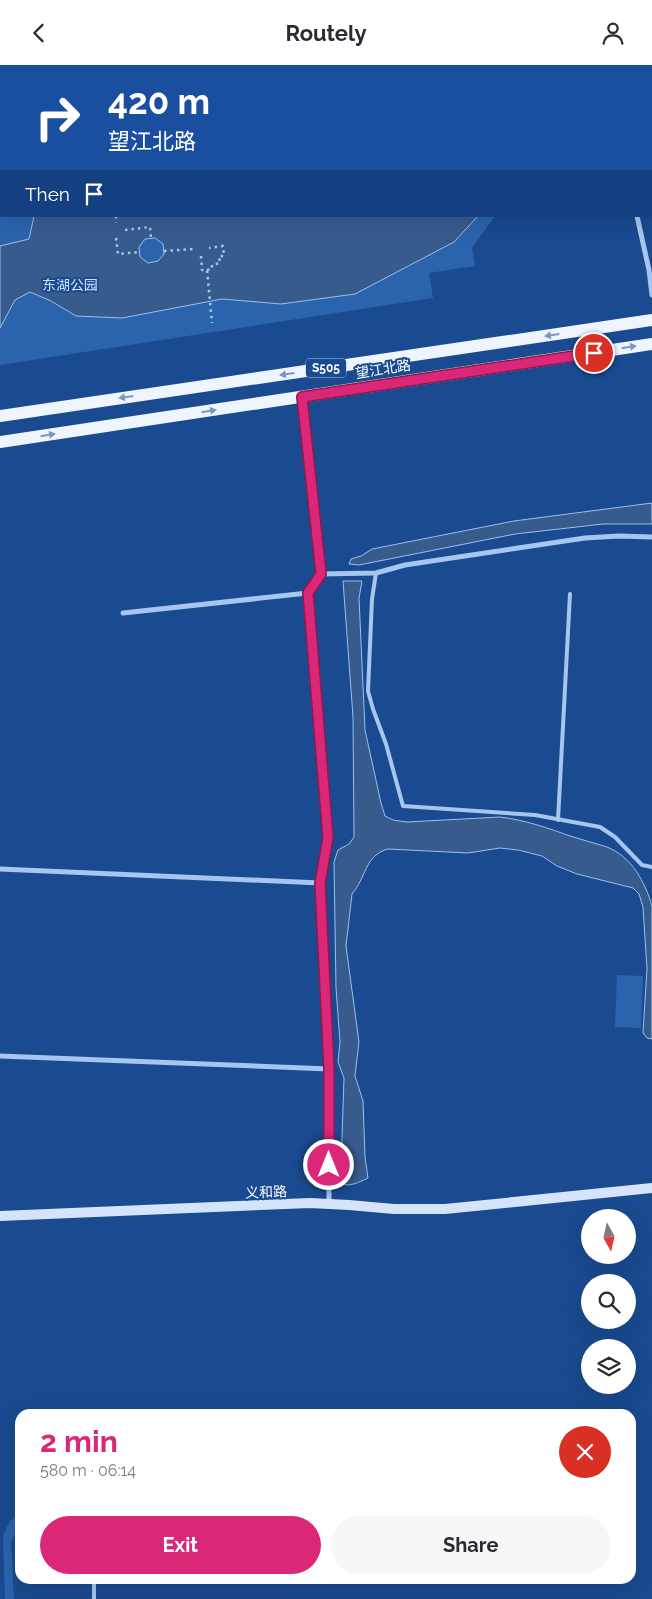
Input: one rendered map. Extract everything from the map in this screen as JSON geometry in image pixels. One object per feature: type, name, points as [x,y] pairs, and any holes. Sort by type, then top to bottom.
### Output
[{"type":"main road","name":"望江北路","points":[[0,415],[652,320]]},
{"type":"main road","name":"望江北路","points":[[0,442],[652,344]]},
{"type":"street","points":[[637,217],[652,295]]},
{"type":"street","points":[[302,397],[321,574],[308,593],[328,838],[320,883],[329,1069],[329,1204]]},
{"type":"street","points":[[321,574],[376,573],[405,565],[585,538],[652,537]]},
{"type":"street","points":[[123,613],[308,593]]},
{"type":"street","points":[[0,869],[320,883]]},
{"type":"street","points":[[0,1056],[329,1069]]},
{"type":"street","name":"义和路","points":[[0,1216],[329,1204],[394,1209],[445,1209],[652,1188]]},
{"type":"lane","points":[[376,573],[372,599],[368,691],[388,750],[403,806],[535,815],[600,827],[615,837],[642,865],[652,867]]},
{"type":"lane","points":[[558,819],[570,594]]},
{"type":"lane","points":[[94,1584],[94,1599]]},
{"type":"path","points":[[116,217],[116,223]]},
{"type":"path","points":[[125,229],[150,227],[151,238]]},
{"type":"path","points":[[116,238],[118,254],[139,252]]},
{"type":"path","points":[[201,257],[202,270],[212,269],[212,265],[220,263],[219,256],[224,255],[223,246],[209,248]]},
{"type":"path","points":[[164,251],[193,249]]},
{"type":"path","points":[[207,270],[212,323]]},
{"type":"green space","name":"东湖公园","points":[[0,217],[494,217],[472,248],[475,266],[429,273],[433,298],[0,365]]},
{"type":"green space","points":[[617,975],[643,976],[641,1028],[615,1027]]},
{"type":"green space","points":[[15,1517],[15,1535],[11,1541],[14,1599],[5,1599],[3,1535],[10,1521]]},
{"type":"shaded area","name":"东湖公园","points":[[34,217],[477,217],[454,242],[355,294],[281,304],[222,299],[122,318],[76,316],[51,301],[30,292],[15,300],[0,328],[0,246],[29,239]],"holes":[[[155,238],[163,244],[164,254],[158,261],[148,263],[140,257],[139,247],[145,239]]]},
{"type":"shaded area","points":[[652,503],[652,524],[603,524],[515,534],[359,565],[349,564],[351,559],[361,556],[372,549],[514,521]]},
{"type":"shaded area","points":[[343,581],[362,581],[359,598],[365,730],[385,816],[393,820],[407,822],[500,817],[536,825],[607,847],[624,857],[636,871],[646,888],[652,906],[652,1039],[647,1038],[643,1033],[647,969],[643,907],[639,894],[633,888],[577,874],[557,866],[542,856],[518,850],[500,848],[468,853],[388,849],[375,856],[352,894],[346,946],[359,1042],[355,1076],[363,1101],[365,1157],[368,1178],[347,1185],[340,1183],[339,1176],[341,1168],[344,1078],[338,1062],[340,1042],[336,988],[334,862],[338,850],[349,844],[354,837],[353,717]]},
{"type":"route","points":[[329,1165],[329,1069],[320,883],[328,838],[308,593],[321,574],[302,397],[594,353]]}]
